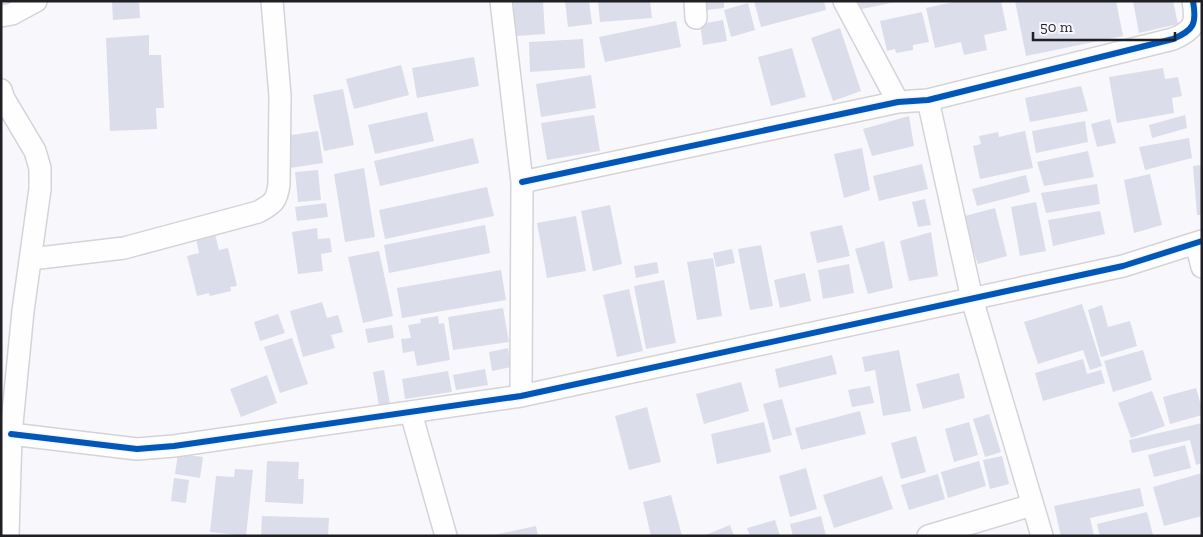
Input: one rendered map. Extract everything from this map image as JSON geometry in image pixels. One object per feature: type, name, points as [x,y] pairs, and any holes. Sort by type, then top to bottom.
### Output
[{"type":"street","points":[[1,16],[12,14],[36,1]]},
{"type":"street","points":[[31,259],[124,248],[258,212],[271,206],[277,196],[279,184],[280,96],[272,1]]},
{"type":"street","points":[[501,1],[522,182],[521,396]]},
{"type":"street","points":[[844,1],[898,102]]},
{"type":"street","points":[[522,182],[898,102],[928,100],[1173,39],[1184,34],[1193,26],[1196,16],[1193,1]]},
{"type":"street","points":[[1,90],[4,99],[35,151],[40,168],[40,190],[11,434],[8,536]]},
{"type":"street","points":[[928,100],[972,300],[1042,536]]},
{"type":"street","points":[[11,434],[138,449],[174,446],[411,413],[521,396],[972,300],[1123,266],[1199,242],[1202,267]]},
{"type":"street","points":[[411,413],[446,536]]},
{"type":"street","points":[[928,536],[1032,505]]},
{"type":"building","points":[[139,1],[140,18],[113,20],[112,2]]},
{"type":"building","points":[[513,1],[543,1],[545,34],[516,36]]},
{"type":"building","points":[[565,1],[589,1],[592,24],[568,27]]},
{"type":"building","points":[[598,1],[650,1],[652,18],[600,22]]},
{"type":"building","points":[[707,1],[724,1],[724,8],[707,10]]},
{"type":"building","points":[[754,1],[824,1],[826,10],[761,27]]},
{"type":"building","points":[[858,1],[895,1],[895,2],[862,9]]},
{"type":"building","points":[[958,1],[1001,1],[1007,30],[984,35],[987,50],[964,55],[961,42],[935,48],[926,8]]},
{"type":"building","points":[[1015,1],[1116,1],[1123,36],[1026,56]]},
{"type":"building","points":[[1133,1],[1173,1],[1178,24],[1139,33]]},
{"type":"building","points":[[748,3],[755,30],[731,37],[724,10]]},
{"type":"building","points":[[922,12],[929,42],[913,45],[913,50],[896,53],[895,49],[887,51],[880,21]]},
{"type":"building","points":[[723,20],[727,41],[703,45],[700,24]]},
{"type":"building","points":[[676,21],[681,47],[605,62],[599,37]]},
{"type":"building","points":[[840,28],[861,91],[833,101],[811,38]]},
{"type":"building","points":[[149,35],[149,55],[161,55],[164,108],[156,108],[157,129],[110,131],[106,38]]},
{"type":"building","points":[[583,39],[585,68],[530,72],[529,42]]},
{"type":"building","points":[[792,48],[806,97],[771,106],[758,57]]},
{"type":"building","points":[[474,57],[479,86],[417,98],[412,68]]},
{"type":"building","points":[[401,65],[409,95],[354,109],[346,79]]},
{"type":"building","points":[[1163,68],[1165,79],[1178,77],[1182,96],[1172,98],[1174,113],[1117,123],[1109,77]]},
{"type":"building","points":[[591,75],[596,108],[541,117],[536,84]]},
{"type":"building","points":[[1081,86],[1088,111],[1030,122],[1025,98]]},
{"type":"building","points":[[343,89],[354,145],[324,151],[313,95]]},
{"type":"building","points":[[427,112],[434,141],[375,154],[368,125]]},
{"type":"building","points":[[594,115],[600,151],[547,160],[541,123]]},
{"type":"building","points":[[1185,115],[1187,128],[1152,138],[1149,125]]},
{"type":"building","points":[[909,116],[914,146],[872,156],[863,129]]},
{"type":"building","points":[[1110,119],[1116,143],[1097,147],[1091,124]]},
{"type":"building","points":[[1085,121],[1088,142],[1036,153],[1032,131]]},
{"type":"building","points":[[318,131],[323,163],[290,168],[285,136]]},
{"type":"building","points":[[1025,131],[1033,168],[980,179],[973,146],[981,144],[979,136],[998,132],[999,137]]},
{"type":"building","points":[[473,138],[479,163],[380,186],[374,161]]},
{"type":"building","points":[[1189,138],[1192,158],[1145,170],[1139,147]]},
{"type":"building","points":[[862,148],[870,190],[844,198],[834,154]]},
{"type":"building","points":[[1088,151],[1094,177],[1044,186],[1037,162]]},
{"type":"building","points":[[922,164],[928,189],[879,201],[873,176]]},
{"type":"building","points":[[1202,165],[1202,215],[1197,215],[1193,166]]},
{"type":"building","points":[[364,168],[375,237],[345,242],[334,174]]},
{"type":"building","points":[[318,170],[321,200],[298,202],[295,172]]},
{"type":"building","points":[[1150,174],[1162,225],[1134,233],[1124,180]]},
{"type":"building","points":[[1026,175],[1030,192],[977,206],[972,189]]},
{"type":"building","points":[[1097,184],[1100,204],[1046,213],[1041,193]]},
{"type":"building","points":[[487,187],[494,216],[385,239],[379,210]]},
{"type":"building","points":[[925,199],[931,225],[918,227],[912,202]]},
{"type":"building","points":[[1036,202],[1046,251],[1020,256],[1011,207]]},
{"type":"building","points":[[326,203],[328,217],[297,221],[295,207]]},
{"type":"building","points":[[610,205],[622,264],[593,271],[581,211]]},
{"type":"building","points":[[995,208],[1007,256],[978,264],[961,217]]},
{"type":"building","points":[[1100,211],[1105,234],[1053,246],[1048,220]]},
{"type":"building","points":[[576,216],[586,271],[547,278],[537,223]]},
{"type":"building","points":[[485,225],[490,253],[389,273],[384,245]]},
{"type":"building","points":[[842,225],[850,256],[817,263],[810,232]]},
{"type":"building","points":[[317,228],[318,239],[330,238],[332,252],[321,254],[323,271],[298,274],[292,232]]},
{"type":"building","points":[[931,232],[938,276],[909,281],[900,241]]},
{"type":"building","points":[[215,234],[219,250],[228,248],[237,286],[230,287],[231,291],[210,296],[209,293],[197,296],[187,256],[199,253],[196,239]]},
{"type":"building","points":[[884,241],[893,288],[868,294],[855,249]]},
{"type":"building","points":[[761,245],[773,306],[750,310],[738,249]]},
{"type":"building","points":[[732,249],[735,263],[716,267],[713,253]]},
{"type":"building","points":[[379,251],[393,316],[363,323],[348,257]]},
{"type":"building","points":[[713,258],[722,316],[697,320],[687,262]]},
{"type":"building","points":[[657,262],[659,273],[636,278],[634,266]]},
{"type":"building","points":[[849,264],[854,293],[823,299],[818,270]]},
{"type":"building","points":[[501,270],[506,300],[402,318],[397,288]]},
{"type":"building","points":[[805,273],[811,301],[780,308],[774,280]]},
{"type":"building","points":[[664,280],[676,343],[646,349],[634,286]]},
{"type":"building","points":[[629,289],[643,351],[617,357],[603,295]]},
{"type":"building","points":[[322,302],[327,318],[338,315],[343,332],[331,335],[335,348],[303,357],[290,311]]},
{"type":"building","points":[[1082,304],[1102,366],[1090,370],[1083,350],[1038,364],[1024,322]]},
{"type":"building","points":[[1102,305],[1108,327],[1130,321],[1137,346],[1101,357],[1088,310]]},
{"type":"building","points":[[503,308],[509,342],[453,350],[448,317]]},
{"type":"building","points":[[278,314],[285,333],[260,341],[254,322]]},
{"type":"building","points":[[438,316],[439,324],[444,323],[450,360],[417,366],[414,351],[403,353],[401,339],[411,338],[408,325],[421,323],[420,319]]},
{"type":"building","points":[[392,325],[394,338],[368,343],[365,329]]},
{"type":"building","points":[[292,338],[308,384],[280,393],[264,347]]},
{"type":"building","points":[[508,348],[511,367],[492,371],[489,352]]},
{"type":"building","points":[[899,350],[911,411],[883,416],[875,370],[865,372],[862,357]]},
{"type":"building","points":[[1143,350],[1152,380],[1113,392],[1104,361]]},
{"type":"building","points":[[832,355],[837,374],[779,388],[775,369]]},
{"type":"building","points":[[1083,359],[1087,374],[1101,370],[1105,383],[1043,401],[1035,373]]},
{"type":"building","points":[[485,369],[488,385],[456,390],[453,375]]},
{"type":"building","points":[[384,370],[390,404],[379,406],[373,372]]},
{"type":"building","points":[[448,371],[452,392],[405,399],[402,379]]},
{"type":"building","points":[[959,373],[965,398],[923,409],[916,384]]},
{"type":"building","points":[[267,375],[277,403],[241,417],[230,389]]},
{"type":"building","points":[[741,382],[749,411],[704,424],[696,394]]},
{"type":"building","points":[[870,386],[874,403],[852,407],[848,390]]},
{"type":"building","points":[[1196,388],[1202,415],[1170,424],[1163,397]]},
{"type":"building","points":[[1152,391],[1165,426],[1131,438],[1118,403]]},
{"type":"building","points":[[782,399],[792,435],[773,440],[763,404]]},
{"type":"building","points":[[647,407],[661,462],[629,470],[615,416]]},
{"type":"building","points":[[860,411],[866,434],[801,450],[795,428]]},
{"type":"building","points":[[989,414],[1001,452],[985,457],[973,419]]},
{"type":"building","points":[[764,422],[771,452],[717,464],[711,434]]},
{"type":"building","points":[[969,422],[978,455],[954,462],[945,429]]},
{"type":"building","points":[[1202,423],[1202,463],[1196,465],[1190,440],[1132,453],[1129,440]]},
{"type":"building","points":[[916,436],[926,472],[901,479],[891,443]]},
{"type":"building","points":[[1185,445],[1191,468],[1154,477],[1148,455]]},
{"type":"building","points":[[178,454],[203,457],[200,478],[175,474]]},
{"type":"building","points":[[1002,456],[1009,484],[990,489],[983,460]]},
{"type":"building","points":[[267,461],[299,462],[298,479],[304,479],[303,504],[265,502]]},
{"type":"building","points":[[979,461],[986,486],[948,498],[941,472]]},
{"type":"building","points":[[806,468],[817,509],[790,517],[779,476]]},
{"type":"building","points":[[235,469],[253,470],[246,536],[210,532],[216,476],[234,477]]},
{"type":"building","points":[[1202,473],[1202,516],[1164,526],[1153,487]]},
{"type":"building","points":[[938,474],[945,499],[909,510],[901,485]]},
{"type":"building","points":[[882,476],[893,509],[834,528],[823,495]]},
{"type":"building","points":[[174,478],[189,480],[186,503],[171,501]]},
{"type":"building","points":[[1140,488],[1144,506],[1090,518],[1094,536],[1061,536],[1054,506]]},
{"type":"building","points":[[671,495],[682,536],[651,536],[643,502]]},
{"type":"building","points":[[1147,512],[1153,535],[1100,536],[1097,524]]},
{"type":"building","points":[[262,516],[329,518],[328,536],[261,536]]},
{"type":"building","points":[[821,516],[826,536],[793,536],[790,524]]},
{"type":"building","points":[[775,520],[780,536],[750,536],[747,528]]},
{"type":"building","points":[[730,525],[734,536],[703,536]]},
{"type":"building","points":[[536,526],[538,536],[494,536],[494,535]]},
{"type":"cycle path","points":[[522,182],[898,102],[928,100],[1173,39],[1190,29],[1195,15],[1193,1]]},
{"type":"cycle path","points":[[11,434],[137,449],[174,446],[521,396],[1123,266],[1202,241]]}]
